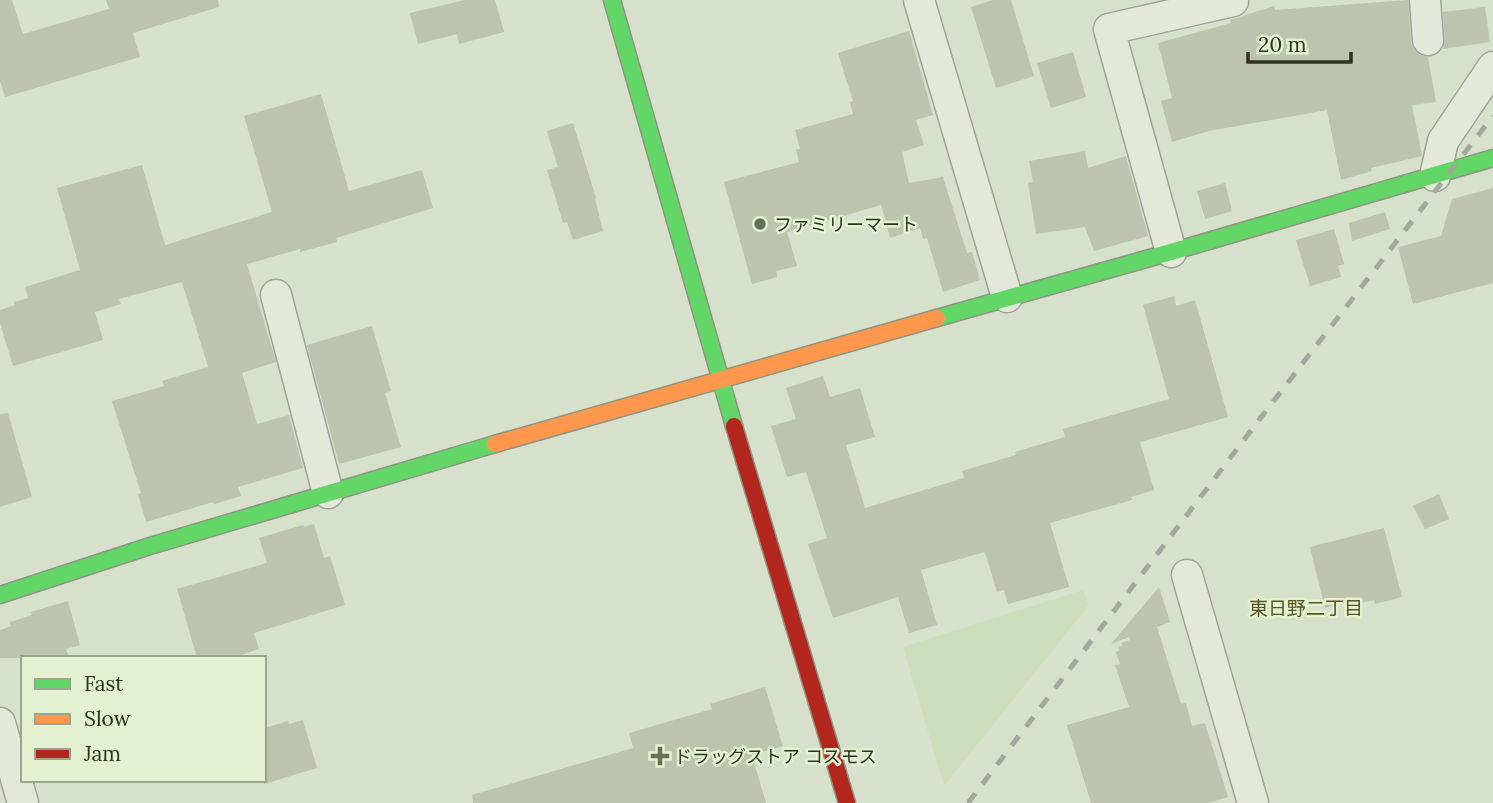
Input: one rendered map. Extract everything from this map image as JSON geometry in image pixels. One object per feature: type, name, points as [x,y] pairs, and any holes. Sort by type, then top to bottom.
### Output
[{"type":"street","points":[[612,0],[720,379],[847,803]]},
{"type":"street","points":[[919,0],[1007,297]]},
{"type":"street","points":[[1425,0],[1428,40]]},
{"type":"street","points":[[1171,252],[1109,29],[1233,1]]},
{"type":"street","points":[[1434,176],[1443,141],[1493,67]]},
{"type":"street","points":[[0,595],[328,493],[1493,158]]},
{"type":"street","points":[[276,295],[328,493]]},
{"type":"street","points":[[1187,575],[1253,803]]},
{"type":"street","points":[[0,723],[23,803]]},
{"type":"green space","points":[[1083,590],[1089,605],[944,786],[903,647]]},
{"type":"building","points":[[0,0],[12,0],[23,34],[109,9],[106,0],[218,0],[219,7],[133,33],[140,57],[5,97],[0,81]]},
{"type":"building","points":[[465,0],[495,0],[504,32],[459,44],[457,34],[418,44],[410,13]]},
{"type":"building","points":[[993,0],[1011,0],[1034,76],[996,88],[971,7]]},
{"type":"building","points":[[1408,0],[1411,42],[1414,50],[1428,57],[1436,102],[1412,105],[1422,156],[1371,168],[1372,171],[1341,180],[1327,110],[1209,131],[1172,142],[1161,101],[1172,98],[1158,43],[1231,23],[1230,20],[1274,6],[1275,10]]},
{"type":"building","points":[[1485,7],[1490,42],[1443,49],[1443,12]]},
{"type":"building","points":[[909,31],[933,115],[916,120],[924,145],[902,152],[909,183],[943,177],[967,253],[972,252],[980,280],[943,292],[927,238],[923,239],[920,228],[890,238],[881,205],[787,232],[797,266],[776,271],[777,277],[752,284],[724,182],[799,162],[796,149],[800,149],[795,130],[853,114],[850,102],[853,101],[838,53]]},
{"type":"building","points":[[1073,52],[1086,97],[1051,108],[1037,63]]},
{"type":"building","points":[[321,94],[349,191],[422,170],[433,208],[336,238],[337,242],[247,264],[276,362],[242,373],[257,424],[289,415],[303,468],[238,487],[241,496],[146,522],[138,494],[141,493],[112,401],[164,386],[162,381],[208,367],[182,282],[119,299],[121,304],[95,312],[103,340],[13,366],[0,323],[0,310],[28,298],[25,287],[80,270],[57,188],[142,165],[165,245],[272,212],[244,116]]},
{"type":"building","points":[[573,123],[603,231],[573,240],[567,222],[563,223],[547,170],[558,167],[547,131]]},
{"type":"building","points":[[1085,151],[1088,168],[1126,156],[1148,236],[1094,251],[1085,227],[1036,234],[1028,183],[1033,182],[1029,161]]},
{"type":"building","points":[[1225,183],[1232,211],[1205,219],[1197,191]]},
{"type":"building","points":[[1493,188],[1493,283],[1413,304],[1398,247],[1441,236],[1452,199]]},
{"type":"building","points":[[1385,212],[1390,229],[1352,241],[1349,223]]},
{"type":"building","points":[[1334,229],[1344,264],[1338,266],[1341,277],[1310,286],[1296,240]]},
{"type":"building","points":[[1174,296],[1176,306],[1195,300],[1228,417],[1140,442],[1154,490],[1131,497],[1132,500],[1050,523],[1069,587],[1008,604],[1004,590],[997,592],[985,552],[921,570],[937,625],[909,633],[898,597],[833,618],[808,544],[827,538],[806,472],[787,477],[771,426],[796,419],[786,388],[823,376],[830,397],[860,388],[875,437],[846,445],[865,508],[964,478],[962,471],[1065,437],[1063,429],[1169,399],[1143,305]]},
{"type":"building","points":[[372,326],[391,391],[385,393],[401,447],[339,464],[307,345]]},
{"type":"building","points":[[8,413],[32,497],[0,507],[0,414]]},
{"type":"building","points":[[1439,494],[1449,519],[1425,529],[1413,506]]},
{"type":"building","points":[[314,524],[324,558],[330,556],[345,605],[254,633],[259,649],[237,656],[196,656],[177,589],[267,563],[259,538],[303,525]]},
{"type":"building","points":[[1384,528],[1402,597],[1375,604],[1374,600],[1348,606],[1347,602],[1325,608],[1310,547]]},
{"type":"building","points":[[1159,587],[1170,622],[1157,627],[1181,704],[1186,703],[1192,726],[1205,723],[1228,797],[1209,803],[1091,803],[1067,725],[1129,707],[1115,665],[1120,664],[1116,652],[1119,651],[1118,647],[1130,640],[1129,637],[1111,644]]},
{"type":"building","points":[[68,601],[80,645],[66,649],[68,656],[0,658],[0,630],[11,626],[10,622],[32,615],[31,612]]},
{"type":"building","name":"ドラッグストア コスモス","points":[[765,687],[783,746],[752,755],[766,803],[473,803],[472,795],[633,748],[629,733],[712,709],[710,704]]},
{"type":"building","points":[[303,720],[317,768],[264,784],[266,727],[288,721],[289,724]]},
{"type":"railway","points":[[968,803],[1493,116]]},
{"type":"traffic: fast","points":[[612,0],[734,426]]},
{"type":"traffic: fast","points":[[937,318],[1493,158]]},
{"type":"traffic: fast","points":[[0,595],[150,546],[495,444]]},
{"type":"traffic: slow","points":[[495,444],[937,318]]},
{"type":"traffic: jam","points":[[734,426],[847,803]]},
{"type":"place","name":"ファミリーマート","points":[[760,224]]},
{"type":"place","name":"ドラッグストア コスモス","points":[[660,756]]},
{"type":"district","name":"東日野二丁目","points":[[1306,608]]}]
